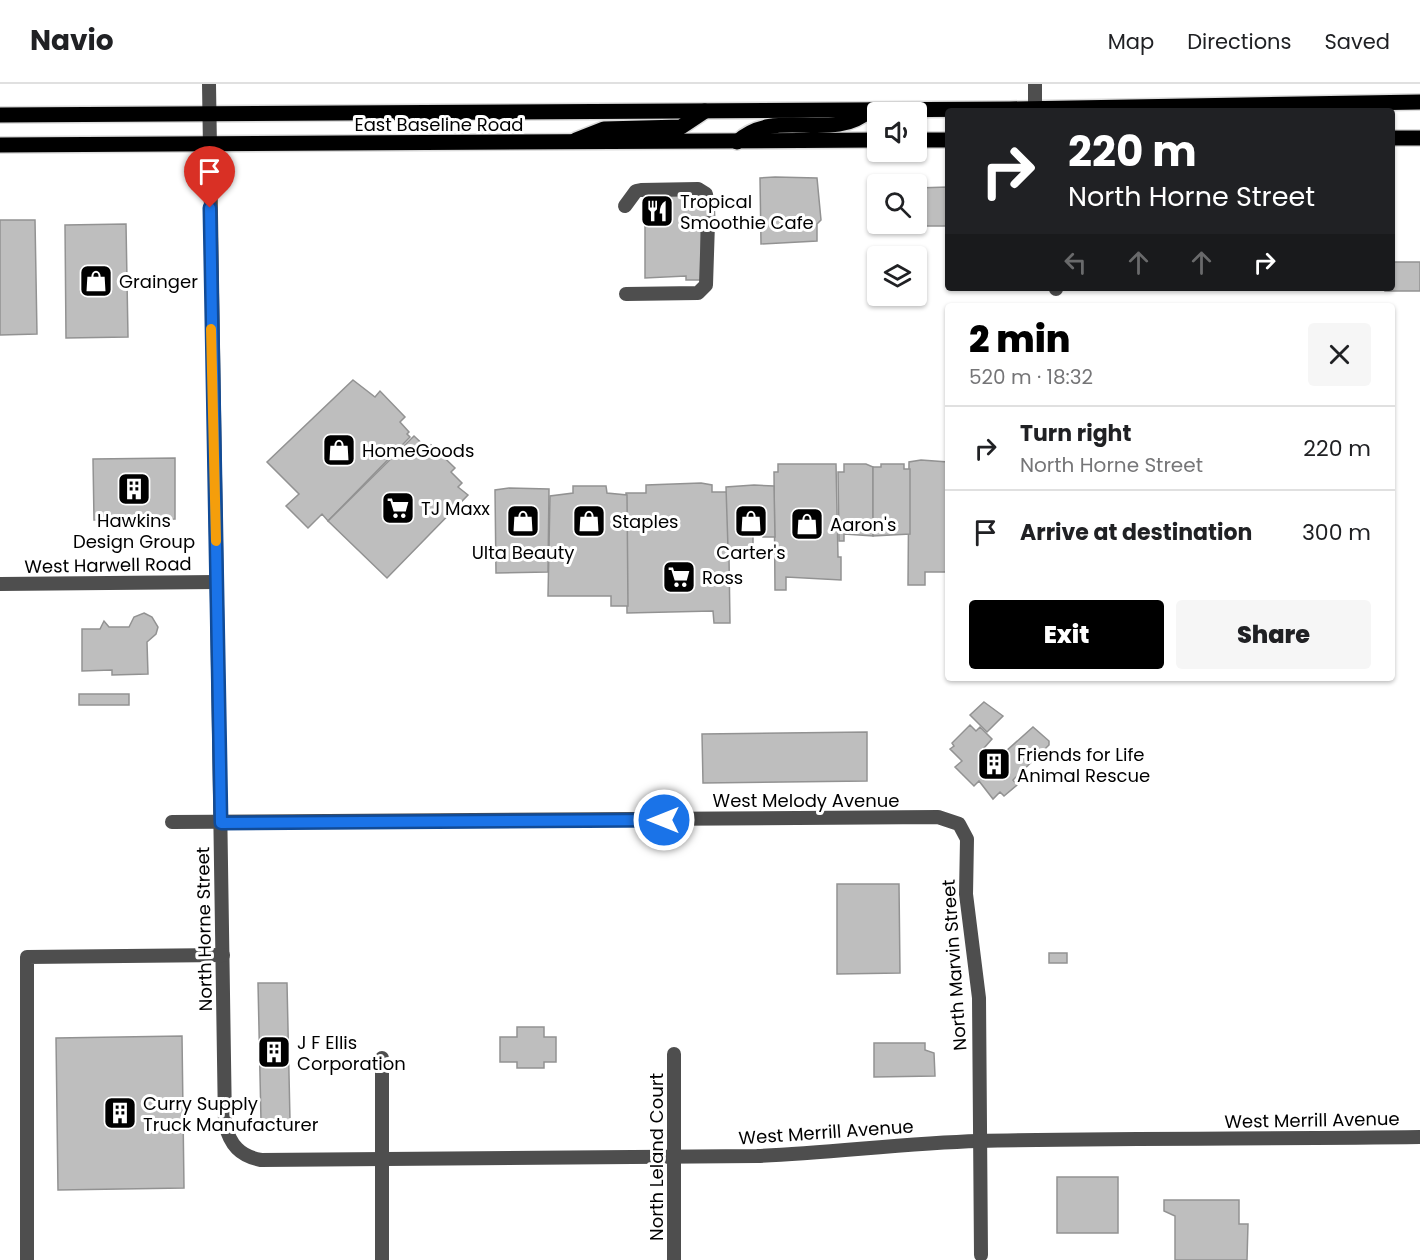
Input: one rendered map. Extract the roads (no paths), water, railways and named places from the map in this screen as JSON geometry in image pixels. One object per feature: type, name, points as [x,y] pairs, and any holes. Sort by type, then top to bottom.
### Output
[{"type":"main road","name":"East Baseline Road","points":[[1131,108],[1420,102]]},
{"type":"main road","name":"East Baseline Road","points":[[0,145],[208,128],[705,111],[867,110]]},
{"type":"main road","name":"East Baseline Road","points":[[927,110],[945,110]]},
{"type":"main road","points":[[568,144],[604,129],[681,127],[705,111]]},
{"type":"main road","points":[[737,142],[751,130],[765,125],[839,124],[855,120],[867,112]]},
{"type":"main road","name":"East Baseline Road","points":[[0,115],[208,128],[568,144],[867,140]]},
{"type":"main road","points":[[1395,138],[1420,138]]},
{"type":"main road","points":[[927,140],[945,140]]},
{"type":"street","name":"North Horne Street","points":[[209,84],[225,1124],[229,1138],[237,1150]]},
{"type":"street","points":[[1035,84],[1035,108]]},
{"type":"street","points":[[625,206],[636,191],[641,190],[698,189],[706,194],[707,202]]},
{"type":"street","points":[[626,294],[698,293],[703,290],[706,285],[708,223]]},
{"type":"street","name":"West Harwell Road","points":[[0,584],[217,582]]},
{"type":"street","name":"West Melody Avenue","points":[[172,822],[938,817],[959,824]]},
{"type":"street","name":"North Marvin Street","points":[[959,824],[967,839],[966,894],[979,998],[981,1255]]},
{"type":"street","points":[[27,1260],[27,957],[223,955]]},
{"type":"street","name":"North Leland Court","points":[[674,1054],[674,1260]]},
{"type":"street","points":[[382,1058],[382,1260]]},
{"type":"street","name":"West Merrill Avenue","points":[[237,1150],[248,1158],[261,1160],[674,1156],[836,1153],[897,1144],[979,1141],[1420,1137]]},
{"type":"place","name":"Tropical Smoothie Cafe","points":[[657,211]]},
{"type":"place","name":"Grainger","points":[[96,281]]},
{"type":"place","name":"HomeGoods","points":[[339,450]]},
{"type":"place","name":"Hawkins Design Group","points":[[134,489]]},
{"type":"place","name":"TJ Maxx","points":[[398,508]]},
{"type":"place","name":"Ulta Beauty","points":[[523,521]]},
{"type":"place","name":"Staples","points":[[589,521]]},
{"type":"place","name":"Carter's","points":[[751,521]]},
{"type":"place","name":"Aaron's","points":[[807,524]]},
{"type":"place","name":"Ross","points":[[679,577]]},
{"type":"place","name":"Friends for Life Animal Rescue","points":[[994,764]]},
{"type":"place","name":"J F Ellis Corporation","points":[[274,1052]]},
{"type":"place","name":"Curry Supply Truck Manufacturer","points":[[120,1113]]}]
